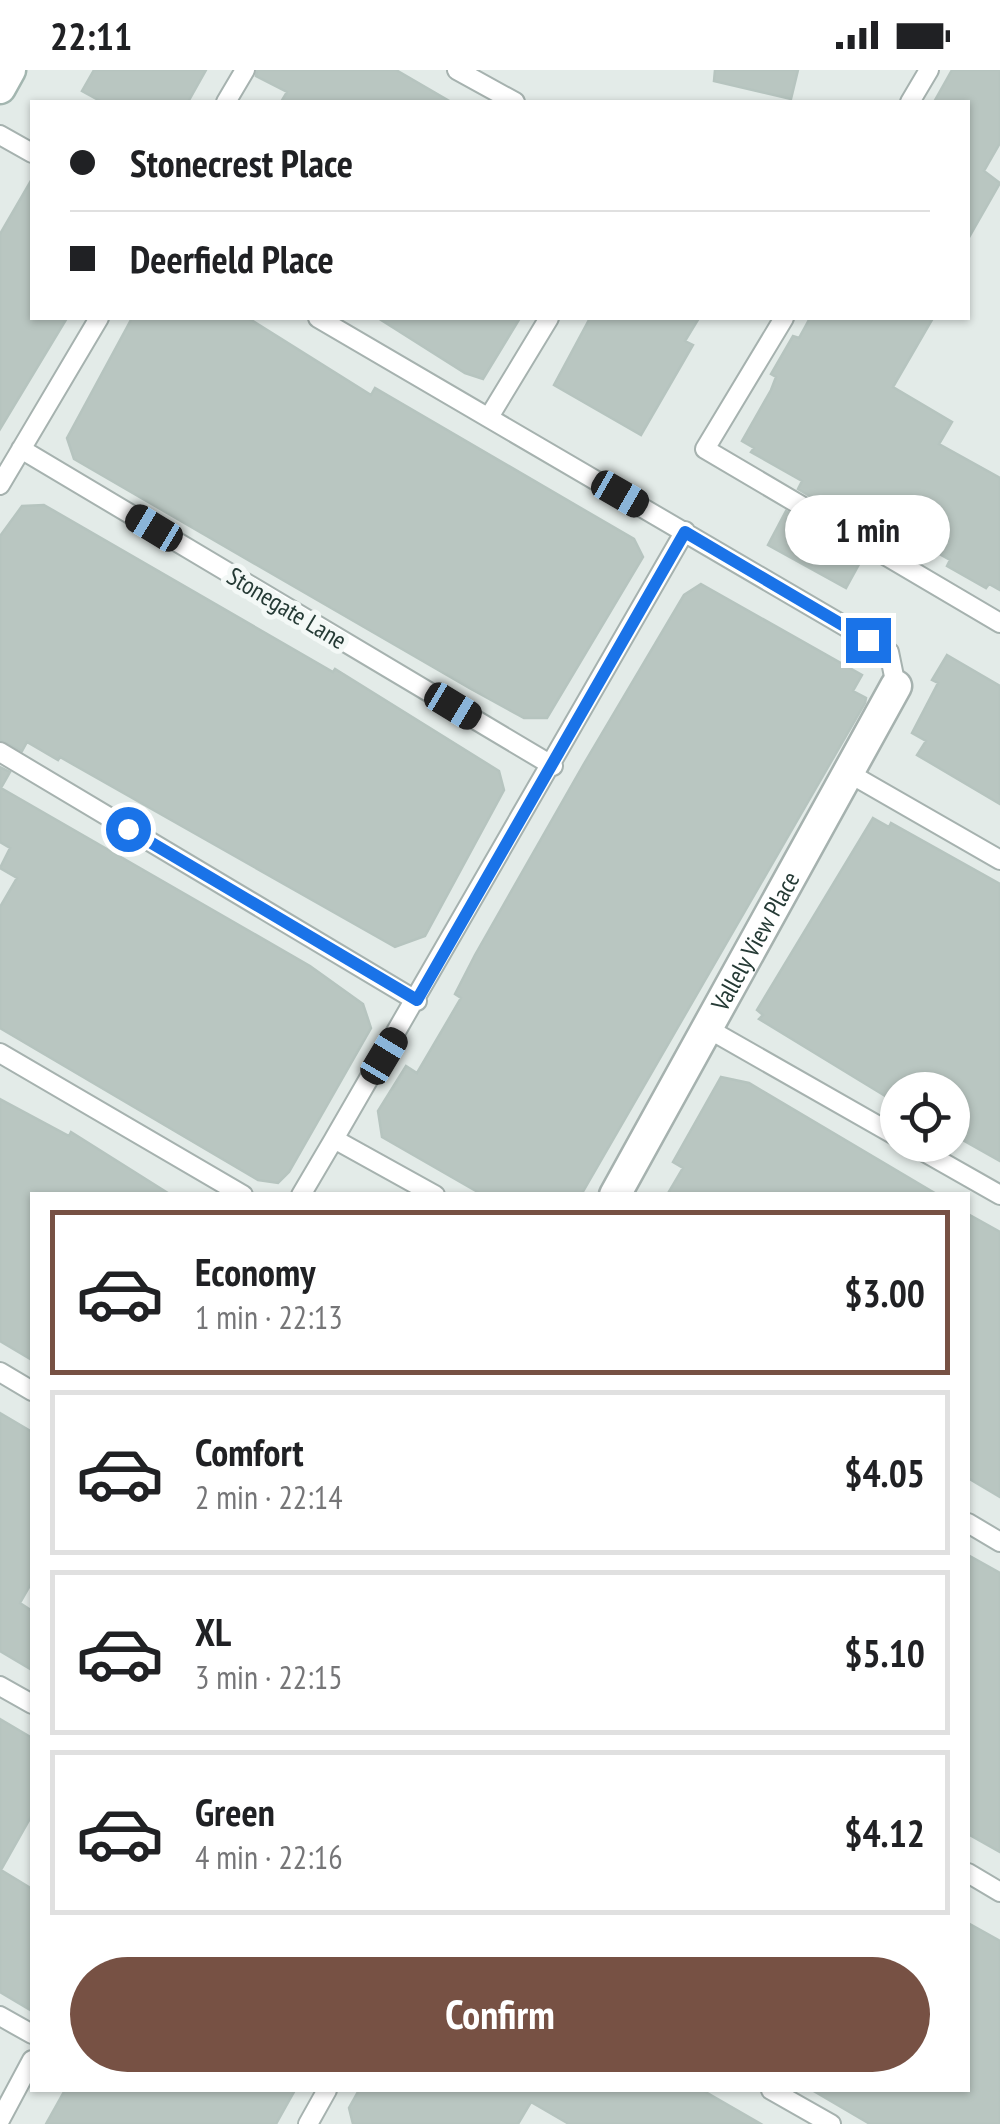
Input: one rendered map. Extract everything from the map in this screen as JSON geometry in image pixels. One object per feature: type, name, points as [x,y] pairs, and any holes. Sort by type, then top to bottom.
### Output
[{"type":"street","points":[[0,88],[10,70]]},
{"type":"street","name":"Vallely View Place","points":[[617,1192],[896,686]]},
{"type":"lane","points":[[227,100],[245,70]]},
{"type":"lane","points":[[457,70],[511,100]]},
{"type":"lane","points":[[911,100],[929,70]]},
{"type":"lane","points":[[0,134],[30,152]]},
{"type":"lane","points":[[0,484],[98,320]]},
{"type":"lane","points":[[321,320],[889,652],[896,686]]},
{"type":"lane","points":[[489,417],[548,320]]},
{"type":"lane","points":[[783,320],[706,449],[1000,622]]},
{"type":"lane","name":"Stonegate Lane","points":[[21,449],[553,766]]},
{"type":"lane","points":[[303,1192],[553,766],[621,637],[685,532]]},
{"type":"lane","points":[[0,752],[417,1000]]},
{"type":"lane","points":[[847,772],[1000,860]]},
{"type":"lane","points":[[705,1028],[880,1127]]},
{"type":"lane","points":[[0,1053],[238,1192]]},
{"type":"lane","points":[[334,1139],[430,1192]]},
{"type":"lane","points":[[942,1162],[1000,1195]]},
{"type":"lane","points":[[0,1372],[30,1390]]},
{"type":"lane","points":[[970,1524],[1000,1542]]},
{"type":"lane","points":[[0,1686],[30,1703]]},
{"type":"lane","points":[[970,1874],[1000,1892]]},
{"type":"lane","points":[[0,2016],[30,2033]]},
{"type":"lane","points":[[0,2120],[30,2064]]},
{"type":"lane","points":[[308,2124],[326,2092]]},
{"type":"lane","points":[[775,2092],[831,2124]]},
{"type":"building","points":[[94,70],[206,70],[189,100],[98,100],[82,91]]},
{"type":"building","points":[[257,70],[396,70],[448,100],[282,100],[287,92],[256,76]]},
{"type":"building","points":[[715,70],[798,70],[791,99],[714,81]]},
{"type":"building","points":[[952,70],[1000,70],[1000,143],[984,171],[1000,183],[970,236],[970,100],[935,100]]},
{"type":"building","points":[[30,182],[30,320],[66,320],[0,429],[0,234]]},
{"type":"building","points":[[131,320],[251,320],[371,395],[375,388],[634,539],[643,557],[547,718],[524,718],[74,459],[67,438]]},
{"type":"building","points":[[381,320],[519,320],[483,379],[465,373]]},
{"type":"building","points":[[589,320],[698,320],[685,341],[693,345],[641,435],[554,385]]},
{"type":"building","points":[[809,320],[932,320],[893,387],[952,422],[939,444],[1000,478],[1000,590],[989,584],[986,588],[947,566],[950,560],[882,522],[875,535],[798,489],[802,481],[751,452],[754,448],[742,441],[771,390],[776,377],[771,374],[793,336],[799,338]]},
{"type":"building","points":[[44,505],[333,672],[335,669],[499,771],[504,790],[425,936],[395,947],[60,757],[58,760],[27,742],[22,751],[0,740],[0,536],[22,506]]},
{"type":"building","points":[[786,511],[863,557],[846,588],[768,545]]},
{"type":"building","points":[[701,584],[862,675],[853,691],[866,698],[865,703],[583,1192],[478,1192],[382,1137],[378,1111],[406,1066],[417,1073],[461,998],[455,994],[475,955],[684,595]]},
{"type":"building","points":[[947,655],[1000,686],[1000,804],[917,755],[926,741],[912,733],[938,683],[932,680]]},
{"type":"building","points":[[0,767],[10,772],[1,788],[310,966],[363,1004],[371,1028],[289,1172],[278,1183],[258,1180],[0,1028],[0,907],[17,878],[0,868],[10,848],[0,842]]},
{"type":"building","points":[[873,818],[889,827],[891,823],[1000,884],[1000,1161],[970,1144],[970,1072],[880,1072],[880,1093],[759,1019],[763,1015],[757,1010]]},
{"type":"building","points":[[721,1077],[749,1083],[933,1192],[669,1192],[683,1168],[673,1162]]},
{"type":"building","points":[[0,1099],[69,1136],[71,1132],[166,1192],[30,1192],[30,1359],[0,1341]]},
{"type":"building","points":[[970,1215],[1000,1232],[1000,1497],[970,1479]]},
{"type":"building","points":[[0,1413],[30,1431],[30,1586],[20,1603],[30,1610],[30,1669],[0,1651]]},
{"type":"building","points":[[970,1556],[1000,1573],[1000,1852],[970,1835]]},
{"type":"building","points":[[0,1719],[30,1737],[30,1819],[1,1870],[30,1888],[30,2010],[0,1992]]},
{"type":"building","points":[[970,1924],[1000,1941],[1000,2124],[870,2124],[815,2092],[970,2092]]},
{"type":"building","points":[[64,2092],[294,2092],[276,2124],[46,2124]]},
{"type":"building","points":[[358,2092],[705,2092],[761,2124],[569,2124],[531,2102],[518,2124],[353,2124],[349,2108]]},
{"type":"route","points":[[128,829],[417,1000],[553,766],[621,637],[685,532],[868,640]]}]
